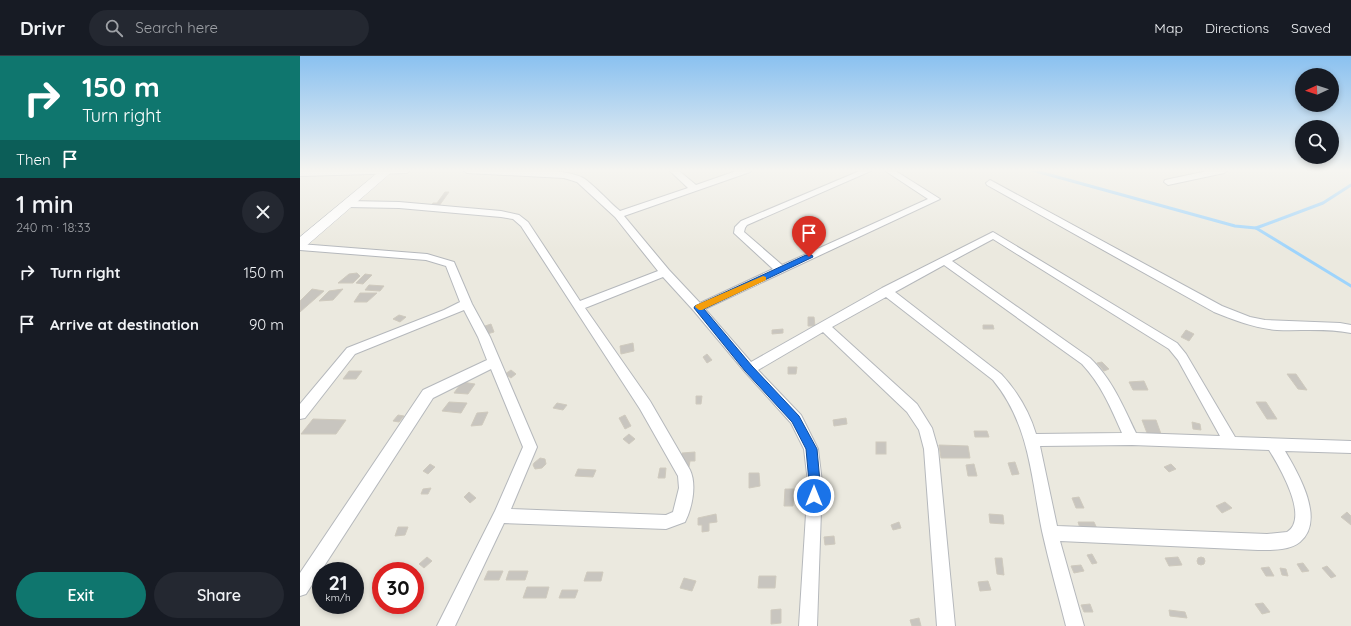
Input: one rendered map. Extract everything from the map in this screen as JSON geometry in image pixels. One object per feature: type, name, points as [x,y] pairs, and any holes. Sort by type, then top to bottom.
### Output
[{"type":"street","points":[[300,244],[357,197]]},
{"type":"street","points":[[598,197],[618,215],[749,369],[796,419],[811,449],[815,482],[808,626]]},
{"type":"street","points":[[618,215],[670,197]]},
{"type":"street","points":[[781,270],[739,233],[740,227],[744,223],[806,197]]},
{"type":"street","points":[[698,308],[935,199],[931,197]]},
{"type":"street","points":[[1015,197],[1218,309],[1241,318],[1265,324],[1326,326],[1351,329]]},
{"type":"street","points":[[348,204],[399,205],[501,214],[516,217],[525,224],[645,405],[685,475],[686,488],[680,518],[666,522],[500,516]]},
{"type":"street","points":[[749,369],[886,291],[993,235],[1173,346],[1182,357],[1232,443]]},
{"type":"street","points":[[300,247],[427,257],[438,259],[450,264],[466,304],[484,337],[530,447],[500,516],[446,626]]},
{"type":"street","points":[[945,261],[1086,361],[1096,370],[1104,380],[1132,439]]},
{"type":"street","points":[[578,306],[665,272]]},
{"type":"street","points":[[886,291],[1007,386],[1015,399],[1031,440],[1051,533],[1075,626]]},
{"type":"street","points":[[300,414],[351,351],[448,313],[466,304]]},
{"type":"street","points":[[824,326],[912,408],[925,428],[930,449],[946,626]]},
{"type":"street","points":[[300,588],[428,394],[494,362]]},
{"type":"street","points":[[1031,440],[1132,439],[1351,447]]},
{"type":"street","points":[[1051,533],[1258,542],[1282,541],[1294,537],[1301,529],[1303,516],[1300,501],[1294,482],[1274,444]]},
{"type":"building","points":[[442,197],[446,197],[439,206],[431,206],[433,203],[437,203]]},
{"type":"building","points":[[807,231],[809,237],[803,238],[801,232]]},
{"type":"building","points":[[357,273],[360,276],[353,283],[338,283],[349,274]]},
{"type":"building","points":[[365,274],[372,275],[363,284],[356,283]]},
{"type":"building","points":[[369,285],[384,286],[380,291],[365,290]]},
{"type":"building","points":[[312,289],[324,291],[300,312],[300,301]]},
{"type":"building","points":[[343,289],[333,300],[319,301],[329,291]]},
{"type":"building","points":[[360,293],[377,293],[367,302],[354,302]]},
{"type":"building","points":[[399,315],[406,317],[400,322],[393,319]]},
{"type":"building","points":[[808,317],[814,317],[815,326],[808,326]]},
{"type":"building","points":[[491,324],[494,332],[487,334],[485,326]]},
{"type":"building","points":[[983,325],[993,325],[994,329],[983,329]]},
{"type":"building","points":[[783,329],[783,333],[772,334],[772,330]]},
{"type":"building","points":[[1186,330],[1194,334],[1189,341],[1181,337]]},
{"type":"building","points":[[633,343],[634,351],[621,354],[620,346]]},
{"type":"building","points":[[707,354],[712,360],[707,363],[703,357]]},
{"type":"building","points":[[1102,362],[1109,369],[1104,371],[1097,363]]},
{"type":"building","points":[[788,367],[797,367],[796,374],[788,374]]},
{"type":"building","points":[[511,370],[516,374],[511,378],[505,374]]},
{"type":"building","points":[[349,371],[362,371],[356,379],[343,379]]},
{"type":"building","points":[[1287,374],[1296,374],[1307,390],[1298,389]]},
{"type":"building","points":[[1144,381],[1148,390],[1133,390],[1129,382]]},
{"type":"building","points":[[462,382],[475,384],[468,394],[454,393]]},
{"type":"building","points":[[696,396],[702,396],[701,404],[696,404]]},
{"type":"building","points":[[449,402],[467,403],[461,413],[442,411]]},
{"type":"building","points":[[1256,402],[1266,402],[1277,419],[1267,419]]},
{"type":"building","points":[[557,403],[567,405],[563,410],[553,408]]},
{"type":"building","points":[[488,412],[482,425],[471,426],[477,413]]},
{"type":"building","points":[[398,415],[404,416],[399,422],[393,421]]},
{"type":"building","points":[[625,415],[631,426],[625,429],[619,418]]},
{"type":"building","points":[[846,418],[847,424],[834,426],[833,420]]},
{"type":"building","points":[[313,419],[346,420],[336,434],[301,434]]},
{"type":"building","points":[[1142,420],[1156,420],[1161,434],[1147,433]]},
{"type":"building","points":[[1192,422],[1200,424],[1201,430],[1193,429]]},
{"type":"building","points":[[974,431],[987,431],[989,437],[975,437]]},
{"type":"building","points":[[629,434],[635,439],[629,444],[623,439]]},
{"type":"building","points":[[876,442],[886,442],[886,454],[876,454]]},
{"type":"building","points":[[939,445],[968,446],[970,458],[941,458]]},
{"type":"building","points":[[695,452],[695,461],[690,461],[689,467],[681,468],[682,453]]},
{"type":"building","points":[[540,458],[545,459],[546,464],[542,468],[535,469],[533,465]]},
{"type":"building","points":[[1015,462],[1019,474],[1012,475],[1008,463]]},
{"type":"building","points":[[430,464],[435,467],[428,474],[423,471]]},
{"type":"building","points":[[974,464],[977,476],[968,476],[966,465]]},
{"type":"building","points":[[1171,464],[1176,469],[1169,472],[1164,467]]},
{"type":"building","points":[[660,468],[666,468],[665,478],[658,478]]},
{"type":"building","points":[[578,469],[596,470],[593,477],[575,476]]},
{"type":"building","points":[[749,473],[759,473],[760,486],[749,488]]},
{"type":"building","points":[[431,488],[428,494],[421,494],[423,489]]},
{"type":"building","points":[[785,489],[794,489],[793,506],[784,506]]},
{"type":"building","points":[[469,492],[476,498],[470,503],[464,497]]},
{"type":"building","points":[[1079,497],[1084,508],[1076,508],[1072,498]]},
{"type":"building","points":[[1225,502],[1232,508],[1222,513],[1216,506]]},
{"type":"building","points":[[1347,512],[1351,516],[1351,525],[1341,517]]},
{"type":"building","points":[[716,514],[717,522],[709,523],[709,531],[702,532],[702,525],[698,525],[698,518]]},
{"type":"building","points":[[989,514],[1003,515],[1004,524],[990,523]]},
{"type":"building","points":[[899,522],[901,528],[893,530],[891,525]]},
{"type":"building","points":[[1078,522],[1094,522],[1098,531],[1081,531]]},
{"type":"building","points":[[398,527],[408,527],[405,535],[395,536]]},
{"type":"building","points":[[834,536],[835,544],[825,545],[824,537]]},
{"type":"building","points":[[1092,554],[1097,563],[1092,564],[1087,555]]},
{"type":"building","points":[[427,557],[432,561],[424,568],[424,562],[421,562]]},
{"type":"building","points":[[1178,557],[1182,565],[1169,566],[1165,558]]},
{"type":"building","points":[[1199,557],[1203,557],[1205,561],[1203,565],[1199,565],[1197,563],[1197,559]]},
{"type":"building","points":[[995,558],[1002,558],[1004,575],[997,574]]},
{"type":"building","points":[[1303,563],[1309,571],[1302,572],[1297,564]]},
{"type":"building","points":[[1081,565],[1084,571],[1074,573],[1071,566]]},
{"type":"building","points":[[1327,566],[1336,576],[1331,578],[1322,568]]},
{"type":"building","points":[[1269,567],[1274,576],[1266,576],[1261,568]]},
{"type":"building","points":[[1280,568],[1286,569],[1288,576],[1282,575]]},
{"type":"building","points":[[488,571],[503,571],[499,580],[484,580]]},
{"type":"building","points":[[509,571],[528,571],[525,580],[506,580]]},
{"type":"building","points":[[587,572],[603,572],[601,581],[584,581]]},
{"type":"building","points":[[759,576],[776,576],[775,588],[758,588]]},
{"type":"building","points":[[684,578],[696,581],[692,591],[680,588]]},
{"type":"building","points":[[988,581],[991,590],[980,591],[978,582]]},
{"type":"building","points":[[527,587],[549,587],[546,598],[523,598]]},
{"type":"building","points":[[562,590],[578,590],[575,598],[559,598]]},
{"type":"building","points":[[1263,603],[1270,612],[1262,614],[1255,604]]},
{"type":"building","points":[[1090,604],[1093,612],[1084,612],[1081,605]]},
{"type":"building","points":[[781,609],[781,623],[771,624],[771,610]]},
{"type":"building","points":[[1169,610],[1185,612],[1187,618],[1170,616]]},
{"type":"building","points":[[919,618],[921,626],[912,626],[910,620]]},
{"type":"waterway","points":[[1128,197],[1235,226],[1256,228]]},
{"type":"waterway","points":[[1256,228],[1323,203],[1333,197]]},
{"type":"waterway","points":[[1256,228],[1351,286]]},
{"type":"slow traffic","points":[[699,307],[763,278]]},
{"type":"route","points":[[809,257],[698,308],[749,369],[796,419],[811,449],[815,482],[814,496]]}]
